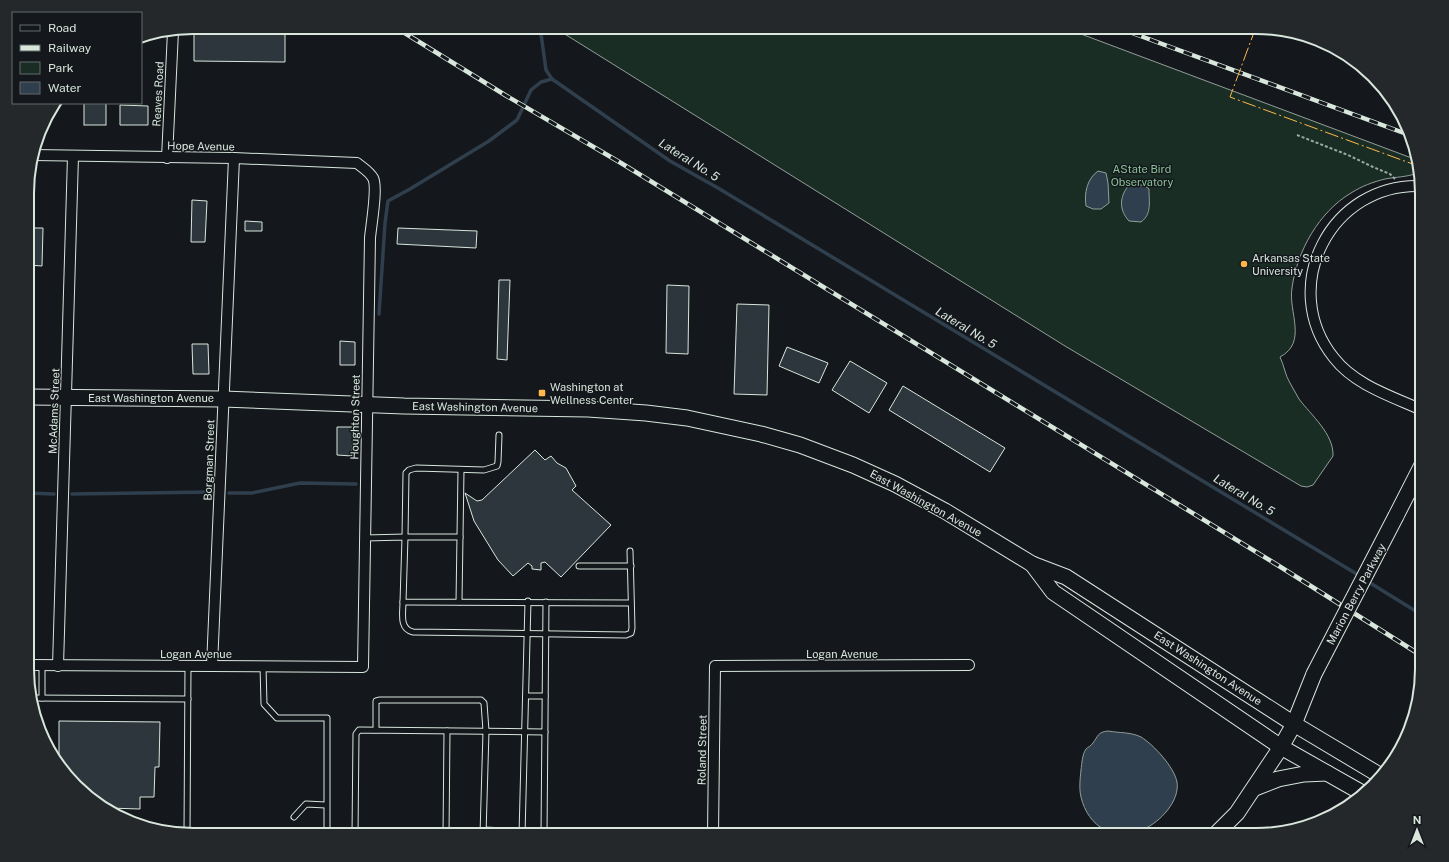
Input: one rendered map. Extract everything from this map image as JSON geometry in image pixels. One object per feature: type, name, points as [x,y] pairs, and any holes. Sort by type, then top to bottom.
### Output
[{"type":"street","name":"Reaves Road","points":[[167,158],[174,35]]},
{"type":"street","name":"Hope Avenue","points":[[38,155],[234,158],[357,164],[367,170]]},
{"type":"street","name":"McAdams Street","points":[[58,666],[73,156]]},
{"type":"street","name":"Borgman Street","points":[[212,666],[234,158]]},
{"type":"street","name":"Houghton Street","points":[[363,667],[370,238],[375,183],[374,179],[367,170]]},
{"type":"street","points":[[1415,186],[1400,187],[1380,192],[1363,200],[1348,211],[1335,224],[1317,255],[1312,278],[1311,300],[1314,318],[1320,336],[1329,351],[1341,366],[1363,383],[1415,407]]},
{"type":"street","name":"East Washington Avenue","points":[[34,398],[223,399],[595,410],[646,413],[687,418],[728,426],[800,446],[853,464],[895,484],[1032,564],[1066,577],[1294,724],[1377,773]]},
{"type":"street","name":"Marion Berry Parkway","points":[[1222,828],[1237,814],[1255,788],[1294,724],[1314,674],[1415,479]]},
{"type":"street","name":"East Washington Avenue","points":[[1032,564],[1053,592],[1281,747],[1359,791]]},
{"type":"street","name":"Logan Avenue","points":[[34,665],[363,667]]},
{"type":"street","name":"Logan Avenue","points":[[715,666],[969,665]]},
{"type":"street","name":"Roland Street","points":[[714,828],[715,666]]},
{"type":"street","points":[[1255,788],[1278,779],[1304,774],[1328,773]]},
{"type":"lane","points":[[499,436],[497,466],[484,470],[416,468],[409,470],[406,473],[403,624],[407,631],[626,635],[630,633],[632,628],[630,551]]},
{"type":"lane","points":[[459,602],[461,470]]},
{"type":"lane","points":[[365,538],[460,537]]},
{"type":"lane","points":[[579,566],[631,566]]},
{"type":"lane","points":[[403,602],[528,601],[631,603]]},
{"type":"lane","points":[[522,828],[528,601]]},
{"type":"lane","points":[[544,828],[546,602]]},
{"type":"lane","points":[[42,666],[42,698]]},
{"type":"lane","points":[[187,828],[188,666]]},
{"type":"lane","points":[[263,666],[264,704],[277,718],[327,718],[327,828]]},
{"type":"lane","points":[[526,696],[545,696]]},
{"type":"lane","points":[[37,698],[188,699]]},
{"type":"lane","points":[[376,730],[376,701],[481,700],[484,703],[486,731],[484,828]]},
{"type":"lane","points":[[355,828],[356,734],[359,730],[545,732]]},
{"type":"lane","points":[[446,828],[447,730]]},
{"type":"lane","points":[[294,817],[306,804],[326,805]]},
{"type":"path","points":[[1297,135],[1332,148],[1390,174],[1400,187]]},
{"type":"green space","name":"AState Bird Observatory","points":[[565,34],[1081,34],[1411,158],[1414,174],[1376,181],[1359,188],[1339,201],[1311,234],[1299,260],[1291,297],[1295,335],[1293,343],[1288,351],[1280,357],[1288,380],[1299,399],[1321,425],[1330,440],[1333,456],[1313,485],[1307,487],[1301,486],[1065,346]]},
{"type":"water","points":[[1098,171],[1106,173],[1109,203],[1101,209],[1093,209],[1086,206],[1085,196],[1091,178]]},
{"type":"water","points":[[1129,185],[1144,185],[1149,189],[1148,211],[1145,219],[1141,222],[1129,221],[1123,212],[1123,194]]},
{"type":"water","points":[[1108,731],[1133,734],[1141,737],[1168,763],[1175,776],[1177,789],[1172,803],[1162,816],[1146,828],[1101,828],[1090,817],[1085,808],[1081,797],[1080,787],[1082,759],[1086,749],[1092,744],[1097,736],[1100,733]]},
{"type":"building","points":[[194,34],[285,34],[285,62],[194,61]]},
{"type":"building","points":[[84,104],[106,104],[106,125],[84,125]]},
{"type":"building","points":[[120,105],[148,106],[148,125],[120,125]]},
{"type":"building","points":[[192,200],[207,201],[205,242],[191,242]]},
{"type":"building","points":[[245,221],[262,222],[262,231],[245,231]]},
{"type":"building","points":[[34,228],[43,228],[42,266],[34,265]]},
{"type":"building","points":[[398,228],[477,231],[476,248],[397,244]]},
{"type":"building","points":[[499,280],[510,280],[507,360],[497,359]]},
{"type":"building","points":[[667,285],[689,286],[688,354],[666,353]]},
{"type":"building","points":[[737,304],[769,305],[767,395],[734,394]]},
{"type":"building","points":[[340,341],[355,342],[355,365],[340,365]]},
{"type":"building","points":[[192,344],[208,344],[209,374],[193,374]]},
{"type":"building","points":[[787,347],[828,363],[819,383],[779,366]]},
{"type":"building","points":[[850,361],[887,383],[869,413],[832,390]]},
{"type":"building","points":[[903,386],[1005,448],[990,472],[889,410]]},
{"type":"building","points":[[337,427],[353,427],[352,456],[337,455]]},
{"type":"building","points":[[535,450],[545,460],[551,456],[557,463],[566,468],[576,486],[572,490],[611,525],[561,577],[545,562],[541,563],[541,570],[532,569],[532,566],[528,563],[513,576],[498,560],[474,521],[465,493],[477,501],[482,500]]},
{"type":"building","points":[[59,721],[160,722],[159,767],[155,767],[154,797],[140,797],[140,809],[113,807],[88,789],[73,774],[59,754]]},
{"type":"waterway","name":"Lateral No. 5","points":[[541,34],[546,70],[552,79],[670,161],[718,188],[1360,576]]},
{"type":"waterway","points":[[379,314],[385,223],[388,201],[489,141],[517,120],[531,90],[541,82],[552,79]]},
{"type":"waterway","points":[[229,493],[252,493],[300,483],[356,484]]},
{"type":"waterway","points":[[72,494],[211,492]]},
{"type":"waterway","points":[[34,493],[54,494]]},
{"type":"waterway","name":"Lateral No. 5","points":[[1367,581],[1415,611]]},
{"type":"railway","points":[[406,34],[505,95],[621,163],[1279,566],[1415,652]]},
{"type":"railway","points":[[1135,34],[1403,133]]},
{"type":"power","points":[[1253,34],[1230,97],[1412,164]]},
{"type":"place","name":"Arkansas State University","points":[[1244,264]]},
{"type":"place","name":"Washington at Wellness Center","points":[[542,393]]}]
